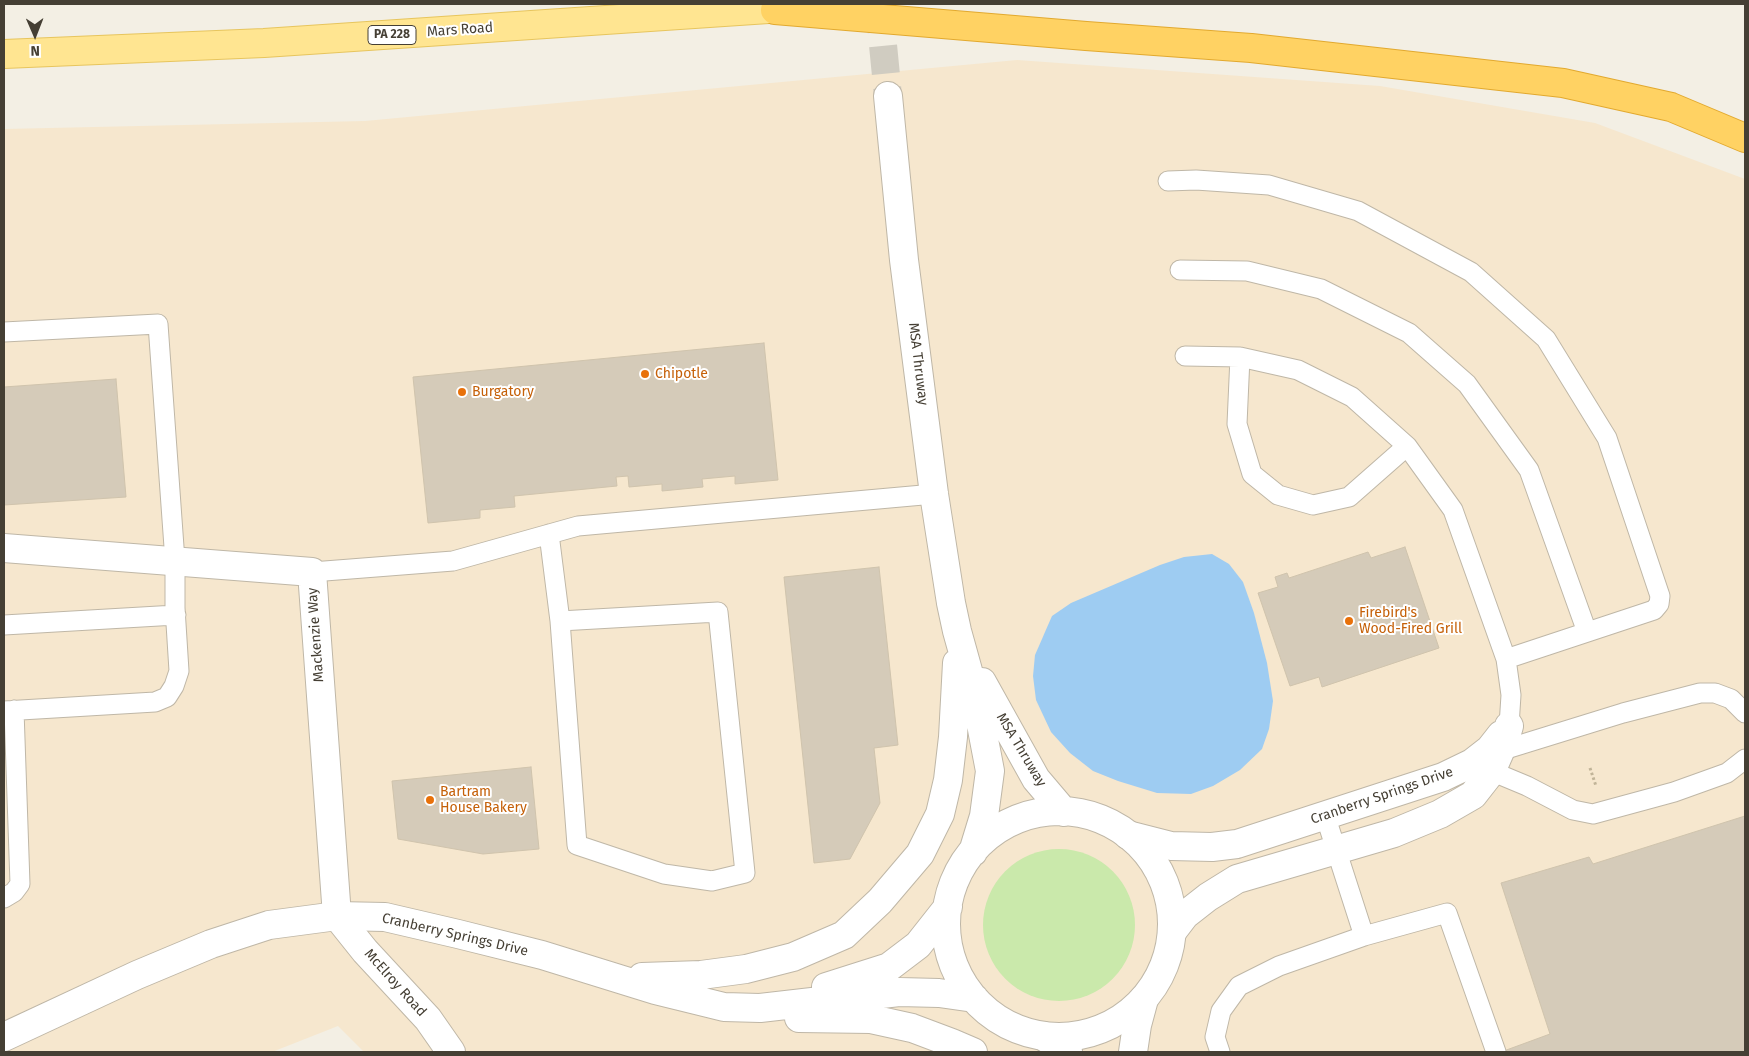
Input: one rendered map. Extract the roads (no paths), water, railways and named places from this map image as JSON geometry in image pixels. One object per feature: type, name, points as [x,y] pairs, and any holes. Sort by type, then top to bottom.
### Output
[{"type":"highway","points":[[775,10],[1251,48],[1563,83],[1671,107],[1745,138]]},
{"type":"main road","name":"Mars Road","points":[[4,54],[264,43],[775,10],[827,4]]},
{"type":"street","name":"MSA Thruway","points":[[888,96],[904,260],[934,494],[957,631],[977,703],[990,771],[984,816],[972,852]]},
{"type":"street","name":"Mackenzie Way","points":[[4,548],[312,572],[336,916]]},
{"type":"street","name":"MSA Thruway","points":[[957,631],[985,689],[1019,751],[1036,779],[1064,812]]},
{"type":"street","points":[[617,978],[701,975],[746,969],[793,956],[844,935],[880,901],[920,854],[940,814],[948,780],[953,737],[958,677],[957,631]]},
{"type":"street","name":"Cranberry Springs Drive","points":[[1128,834],[1171,846],[1212,847],[1237,844],[1436,779],[1472,763],[1490,749],[1500,749]]},
{"type":"street","points":[[1172,932],[1185,915],[1208,897],[1237,879],[1394,833],[1440,814],[1473,795],[1500,749]]},
{"type":"street","points":[[1043,1036],[1080,1035],[1098,1030],[1130,1012],[1144,999],[1164,968],[1172,932],[1169,896],[1163,878],[1154,862],[1128,834],[1113,824],[1096,817],[1078,813],[1040,813],[1005,825],[989,836],[972,852],[964,863],[955,880],[948,907],[947,935],[950,954],[961,979],[974,998],[992,1014],[1008,1024],[1043,1036],[1068,1052]]},
{"type":"street","name":"Cranberry Springs Drive","points":[[655,990],[764,997],[838,984],[889,967],[918,944],[948,907]]},
{"type":"street","name":"Cranberry Springs Drive","points":[[4,1037],[137,975],[212,944],[269,925],[336,916],[385,918],[440,930],[542,956],[655,990],[724,1006],[760,1008],[899,992],[939,993],[974,998]]},
{"type":"street","name":"McElroy Road","points":[[336,916],[365,952],[428,1019],[451,1052]]},
{"type":"street","points":[[655,990],[725,1017],[748,1019],[871,1019],[912,1028],[973,1052]]},
{"type":"street","points":[[1133,1052],[1137,1025],[1144,999]]},
{"type":"lane","points":[[1168,181],[1196,180],[1269,185],[1358,211],[1471,272],[1546,339],[1607,438],[1660,596],[1659,604],[1654,610],[1506,659]]},
{"type":"lane","points":[[1180,270],[1247,271],[1321,290],[1409,333],[1467,384],[1529,470],[1587,632]]},
{"type":"lane","points":[[4,332],[158,324],[175,561],[179,671],[174,686],[167,697],[155,702],[9,710],[20,884],[14,892],[4,898]]},
{"type":"lane","points":[[1185,356],[1240,357],[1298,370],[1352,397],[1408,446],[1453,510],[1506,659],[1511,695],[1500,749],[1527,786],[1573,810],[1593,814],[1622,808],[1692,786],[1727,773],[1745,758]]},
{"type":"lane","points":[[1240,357],[1237,424],[1252,474],[1278,495],[1314,505],[1349,497],[1408,446]]},
{"type":"lane","points":[[312,572],[454,561],[578,526],[934,494]]},
{"type":"lane","points":[[549,534],[560,621],[577,845],[664,874],[712,881],[745,873],[718,612],[560,621]]},
{"type":"lane","points":[[4,624],[176,615]]},
{"type":"lane","points":[[1500,749],[1623,713],[1700,693],[1715,693],[1731,699],[1745,713]]},
{"type":"lane","points":[[1325,815],[1364,936]]},
{"type":"lane","points":[[1220,1052],[1215,1037],[1221,1012],[1239,986],[1278,966],[1364,936],[1447,912],[1496,1052]]},
{"type":"water","points":[[1212,554],[1229,564],[1243,582],[1254,613],[1267,663],[1273,701],[1269,729],[1262,749],[1240,770],[1213,786],[1191,794],[1157,793],[1093,771],[1070,753],[1051,732],[1036,700],[1033,676],[1035,655],[1052,616],[1071,603],[1160,565],[1184,557]]},
{"type":"tunnel","points":[[879,4],[888,96]]},
{"type":"place","name":"Chipotle","points":[[645,374]]},
{"type":"place","name":"Burgatory","points":[[462,392]]},
{"type":"place","name":"Firebird's Wood-Fired Grill","points":[[1349,621]]},
{"type":"place","name":"Bartram House Bakery","points":[[430,800]]}]
